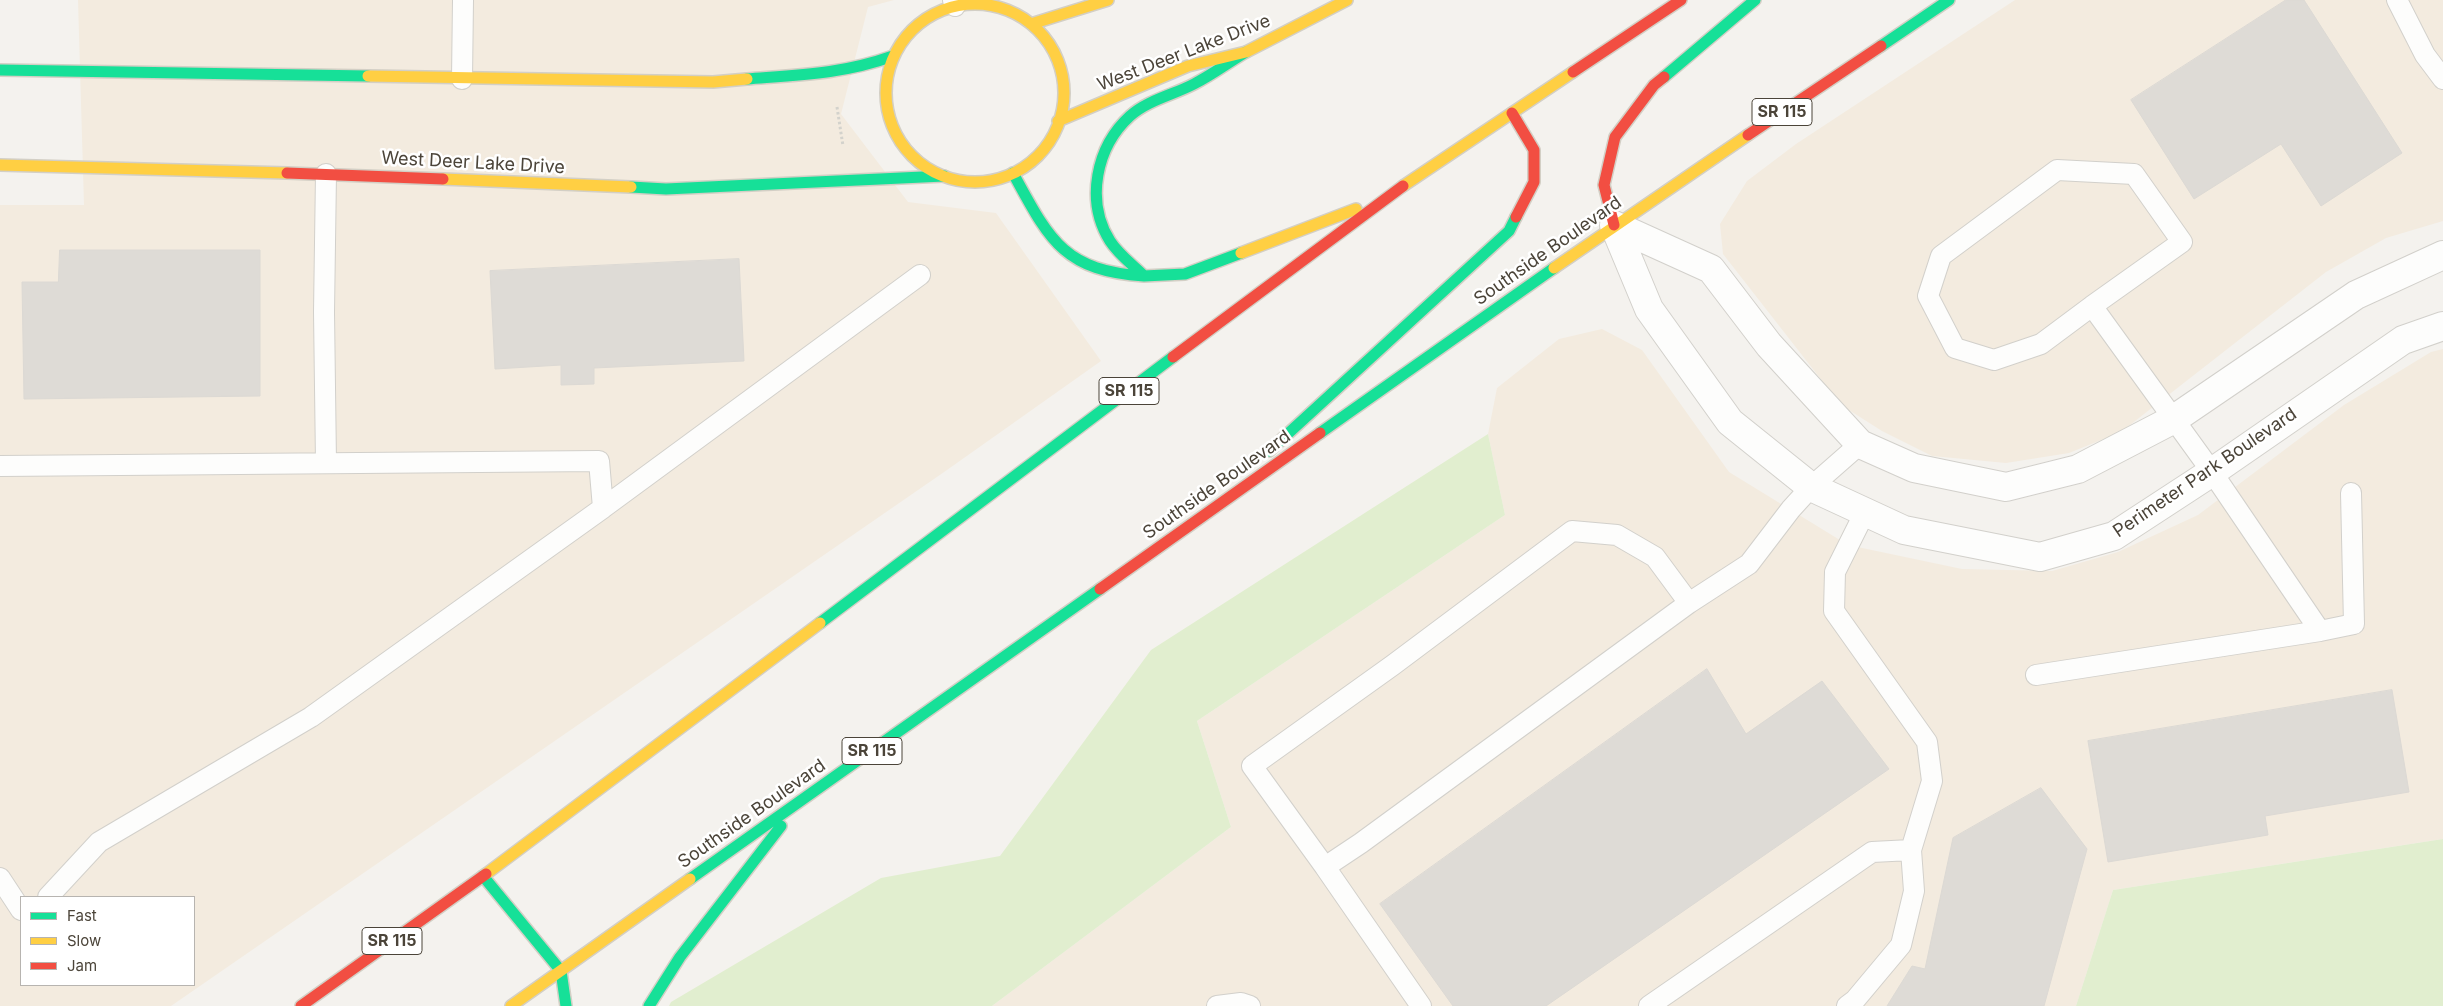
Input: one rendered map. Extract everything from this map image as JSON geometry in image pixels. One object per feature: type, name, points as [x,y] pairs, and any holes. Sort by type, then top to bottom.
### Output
[{"type":"main road","points":[[1031,24],[1108,0]]},
{"type":"main road","name":"West Deer Lake Drive","points":[[1058,121],[1188,66],[1246,52],[1347,0]]},
{"type":"main road","name":"SR 115","points":[[301,1006],[483,876],[1385,198],[1681,0]]},
{"type":"main road","points":[[1614,224],[1604,185],[1615,137],[1654,85],[1755,0]]},
{"type":"main road","name":"Southside Boulevard","points":[[511,1006],[1614,224],[1949,0]]},
{"type":"main road","name":"West Deer Lake Drive","points":[[0,165],[326,174],[666,189],[847,179],[944,176],[980,182],[1013,173],[1041,152],[1054,132],[1063,94],[1060,68],[1049,44],[1031,24],[1008,10],[981,4],[954,3],[918,24],[908,33],[893,56],[886,92],[886,104],[893,128],[915,158],[944,176]]},
{"type":"main road","points":[[1144,276],[1120,256],[1099,217],[1095,189],[1102,153],[1115,132],[1131,115],[1150,103],[1194,84],[1246,52]]},
{"type":"main road","points":[[0,70],[462,80],[714,82],[838,72],[865,66],[893,56]]},
{"type":"main road","points":[[1184,530],[1509,231],[1534,182],[1534,150],[1512,113]]},
{"type":"main road","points":[[1013,173],[1048,236],[1066,253],[1079,261],[1110,272],[1129,276],[1185,274],[1385,198]]},
{"type":"main road","points":[[649,1006],[680,957],[798,803]]},
{"type":"main road","points":[[483,876],[560,971],[566,1006]]},
{"type":"street","points":[[1614,224],[1710,269],[1769,345],[1860,444],[1914,468],[2006,487],[2078,469],[2174,419],[2356,295],[2443,255]]},
{"type":"street","name":"Perimeter Park Boulevard","points":[[1614,224],[1649,309],[1730,422],[1811,487],[1904,530],[2040,557],[2114,536],[2212,472],[2403,340],[2443,326]]},
{"type":"lane","points":[[462,80],[463,0]]},
{"type":"lane","points":[[2397,0],[2425,55],[2443,79]]},
{"type":"lane","points":[[2057,170],[2134,174],[2182,242],[2092,306],[2041,344],[1994,360],[1955,348],[1928,296],[1941,256],[2057,170]]},
{"type":"lane","points":[[326,174],[324,312],[326,463]]},
{"type":"lane","points":[[49,896],[99,842],[311,717],[603,508],[920,275]]},
{"type":"lane","points":[[2092,306],[2212,472],[2320,631]]},
{"type":"lane","points":[[1325,867],[1361,843],[1690,603],[1750,564],[1790,509],[1811,487],[1860,444]]},
{"type":"lane","points":[[0,466],[599,461],[603,508]]},
{"type":"lane","points":[[2036,675],[2320,631],[2354,624],[2351,493]]},
{"type":"lane","points":[[1846,1006],[1855,1000],[1901,945],[1914,891],[1911,850],[1932,781],[1927,742],[1834,611],[1835,572],[1865,512]]},
{"type":"lane","points":[[1421,1006],[1325,867],[1252,766],[1393,665],[1572,531],[1617,535],[1655,557],[1690,603]]},
{"type":"lane","points":[[1649,1006],[1872,852],[1911,850]]},
{"type":"lane","points":[[0,878],[20,908]]},
{"type":"lane","points":[[1217,1006],[1240,1003],[1250,1006]]},
{"type":"path","points":[[836,105],[843,146]]},
{"type":"shaded area","points":[[78,0],[894,0],[868,7],[841,114],[908,202],[996,213],[1101,361],[947,470],[171,1006],[0,1006],[0,205],[84,205]]},
{"type":"shaded area","points":[[2015,0],[2443,0],[2443,221],[2386,238],[2326,272],[2121,432],[2069,453],[2006,463],[1932,456],[1882,431],[1841,405],[1723,254],[1720,224],[1747,181],[1796,144]]},
{"type":"shaded area","points":[[1602,329],[1642,350],[1729,472],[1848,545],[1962,569],[2052,571],[2118,552],[2198,515],[2344,405],[2431,352],[2443,349],[2443,839],[2113,890],[2076,1006],[992,1006],[1231,827],[1197,721],[1505,515],[1488,434],[1497,388],[1559,339]]},
{"type":"green space","points":[[1488,434],[1505,515],[1197,721],[1231,827],[992,1006],[669,1006],[671,1002],[881,878],[1000,856],[1151,650]]},
{"type":"green space","points":[[2443,839],[2443,1006],[2076,1006],[2113,890]]},
{"type":"building","points":[[2286,0],[2304,0],[2402,153],[2321,206],[2281,144],[2194,199],[2131,100]]},
{"type":"building","points":[[60,250],[260,250],[260,396],[24,399],[22,282],[58,282]]},
{"type":"building","points":[[739,259],[744,361],[594,368],[594,384],[561,385],[561,365],[495,369],[490,271]]},
{"type":"building","points":[[1707,669],[1746,734],[1822,681],[1889,769],[1546,1006],[1453,1006],[1380,904]]},
{"type":"building","points":[[2392,690],[2409,792],[2265,816],[2268,835],[2108,862],[2088,741]]},
{"type":"building","points":[[2041,788],[2087,849],[2044,1006],[1887,1006],[1912,966],[1925,969],[1953,838]]},
{"type":"traffic: fast","points":[[1664,77],[1755,0]]},
{"type":"traffic: fast","points":[[1881,46],[1949,0]]},
{"type":"traffic: fast","points":[[1241,253],[1185,274],[1144,276],[1110,241],[1102,225],[1096,192],[1102,159],[1109,143],[1130,116],[1137,110],[1201,80],[1246,52]]},
{"type":"traffic: fast","points":[[747,79],[839,70],[893,56]]},
{"type":"traffic: fast","points":[[0,70],[368,76]]},
{"type":"traffic: fast","points":[[1013,173],[1037,216],[1049,233],[1076,259],[1094,267],[1117,273],[1144,276]]},
{"type":"traffic: fast","points":[[631,187],[666,189],[944,176]]},
{"type":"traffic: fast","points":[[1269,451],[1509,231],[1516,217]]},
{"type":"traffic: fast","points":[[1320,433],[1554,268]]},
{"type":"traffic: fast","points":[[820,623],[1173,357]]},
{"type":"traffic: fast","points":[[690,879],[1100,589]]},
{"type":"traffic: fast","points":[[649,1006],[680,957],[781,826]]},
{"type":"traffic: fast","points":[[483,876],[561,971],[566,1006]]},
{"type":"traffic: slow","points":[[1031,24],[1108,0]]},
{"type":"traffic: slow","points":[[1058,121],[1188,66],[1246,52],[1347,0]]},
{"type":"traffic: slow","points":[[975,4],[1009,11],[1024,19],[1038,30],[1049,44],[1057,59],[1064,93],[1057,127],[1049,142],[1038,156],[1024,167],[1009,175],[975,182],[941,175],[926,167],[912,156],[901,142],[893,127],[886,93],[893,59],[901,44],[912,30],[926,19],[941,11],[975,4]]},
{"type":"traffic: slow","points":[[1403,186],[1573,72]]},
{"type":"traffic: slow","points":[[368,76],[713,82],[747,79]]},
{"type":"traffic: slow","points":[[1554,268],[1748,135]]},
{"type":"traffic: slow","points":[[0,165],[287,173]]},
{"type":"traffic: slow","points":[[443,179],[631,187]]},
{"type":"traffic: slow","points":[[1241,253],[1356,209]]},
{"type":"traffic: slow","points":[[486,874],[820,623]]},
{"type":"traffic: slow","points":[[511,1006],[690,879]]},
{"type":"traffic: jam","points":[[1573,72],[1681,0]]},
{"type":"traffic: jam","points":[[1748,135],[1881,46]]},
{"type":"traffic: jam","points":[[1614,225],[1604,185],[1615,137],[1654,85],[1664,77]]},
{"type":"traffic: jam","points":[[1512,113],[1534,150],[1534,182],[1516,217]]},
{"type":"traffic: jam","points":[[287,173],[443,179]]},
{"type":"traffic: jam","points":[[1173,357],[1403,186]]},
{"type":"traffic: jam","points":[[1100,589],[1320,433]]},
{"type":"traffic: jam","points":[[301,1006],[486,874]]}]
